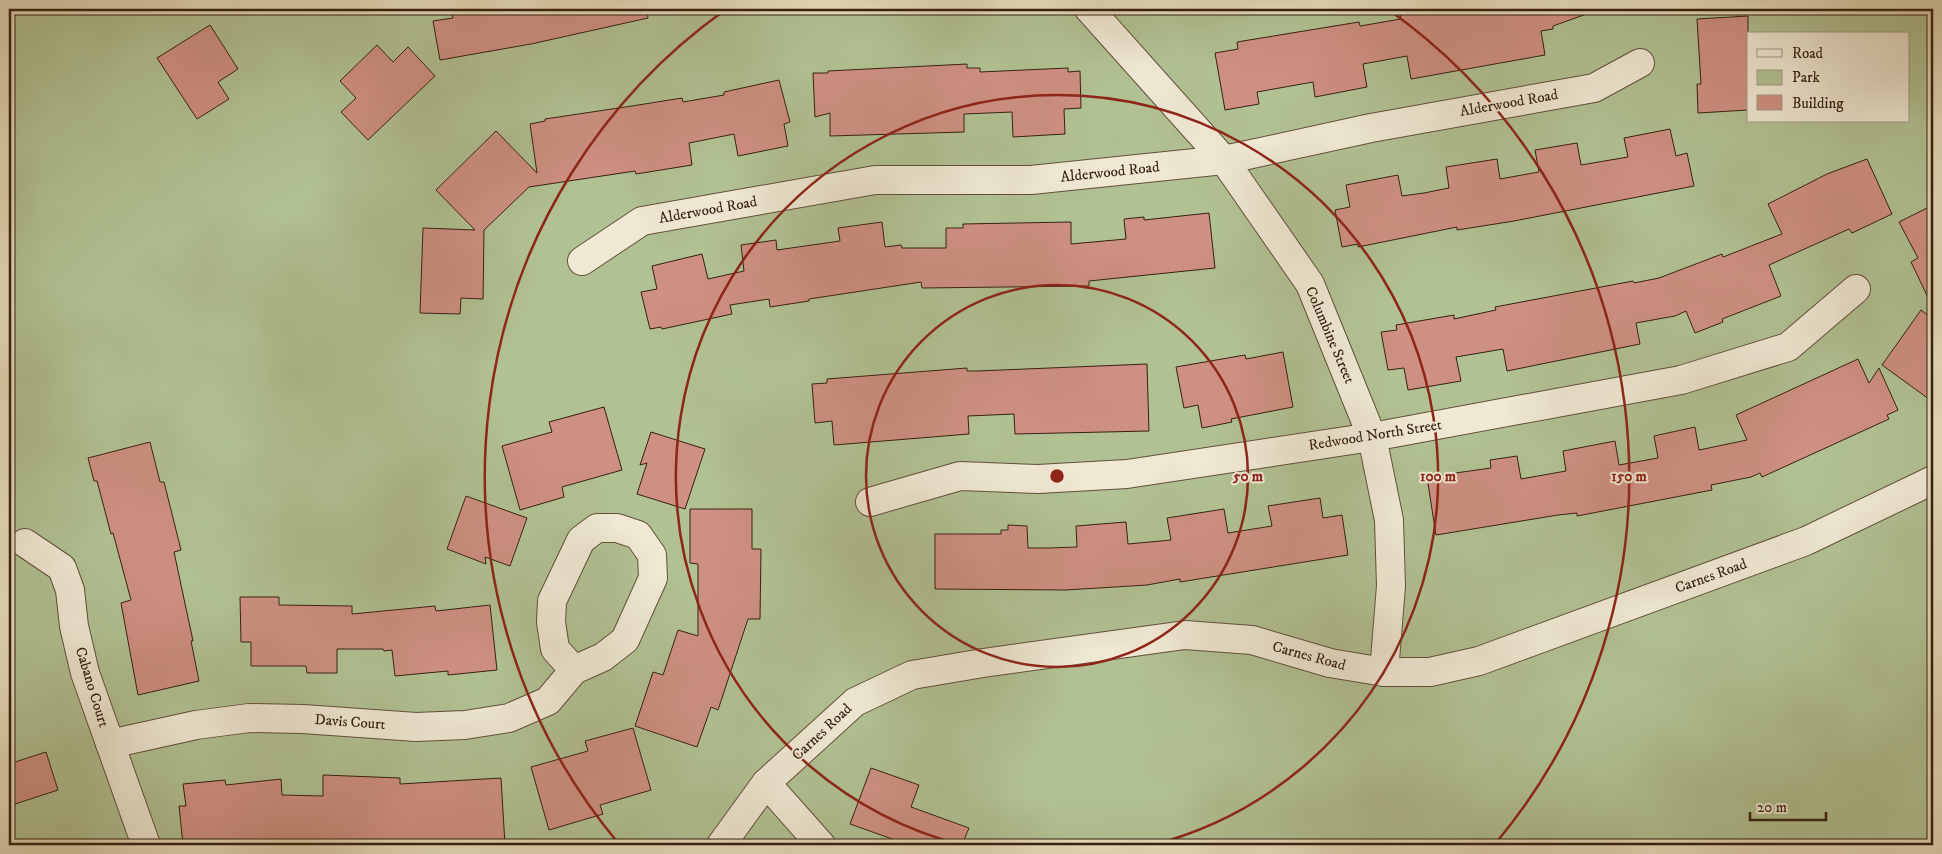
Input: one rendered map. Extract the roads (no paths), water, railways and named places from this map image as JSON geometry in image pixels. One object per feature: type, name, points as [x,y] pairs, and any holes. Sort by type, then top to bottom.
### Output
[{"type":"street","name":"Columbine Street","points":[[1089,9],[1224,160],[1310,284],[1372,437],[1389,520],[1391,586],[1384,672]]},
{"type":"street","name":"Alderwood Road","points":[[582,261],[642,221],[875,180],[1031,180],[1224,160],[1371,128],[1594,88],[1640,63]]},
{"type":"street","name":"Redwood North Street","points":[[870,502],[960,476],[1038,479],[1127,474],[1372,437],[1682,380],[1788,347],[1856,289]]},
{"type":"street","name":"Carnes Road","points":[[721,845],[766,784],[855,702],[912,675],[983,663],[1185,635],[1252,640],[1330,663],[1384,672],[1430,672],[1479,661],[1806,541],[1933,480]]},
{"type":"street","name":"Davis Court","points":[[110,744],[196,725],[249,718],[303,719],[416,727],[474,724],[509,718],[548,701],[574,670],[603,657],[625,640],[653,578],[652,555],[638,536],[617,528],[597,528],[581,540],[552,602],[551,622],[555,649],[574,670]]},
{"type":"street","name":"Cabano Court","points":[[25,543],[62,568],[70,590],[74,626],[85,673],[146,845]]},
{"type":"street","points":[[766,784],[821,845]]}]
